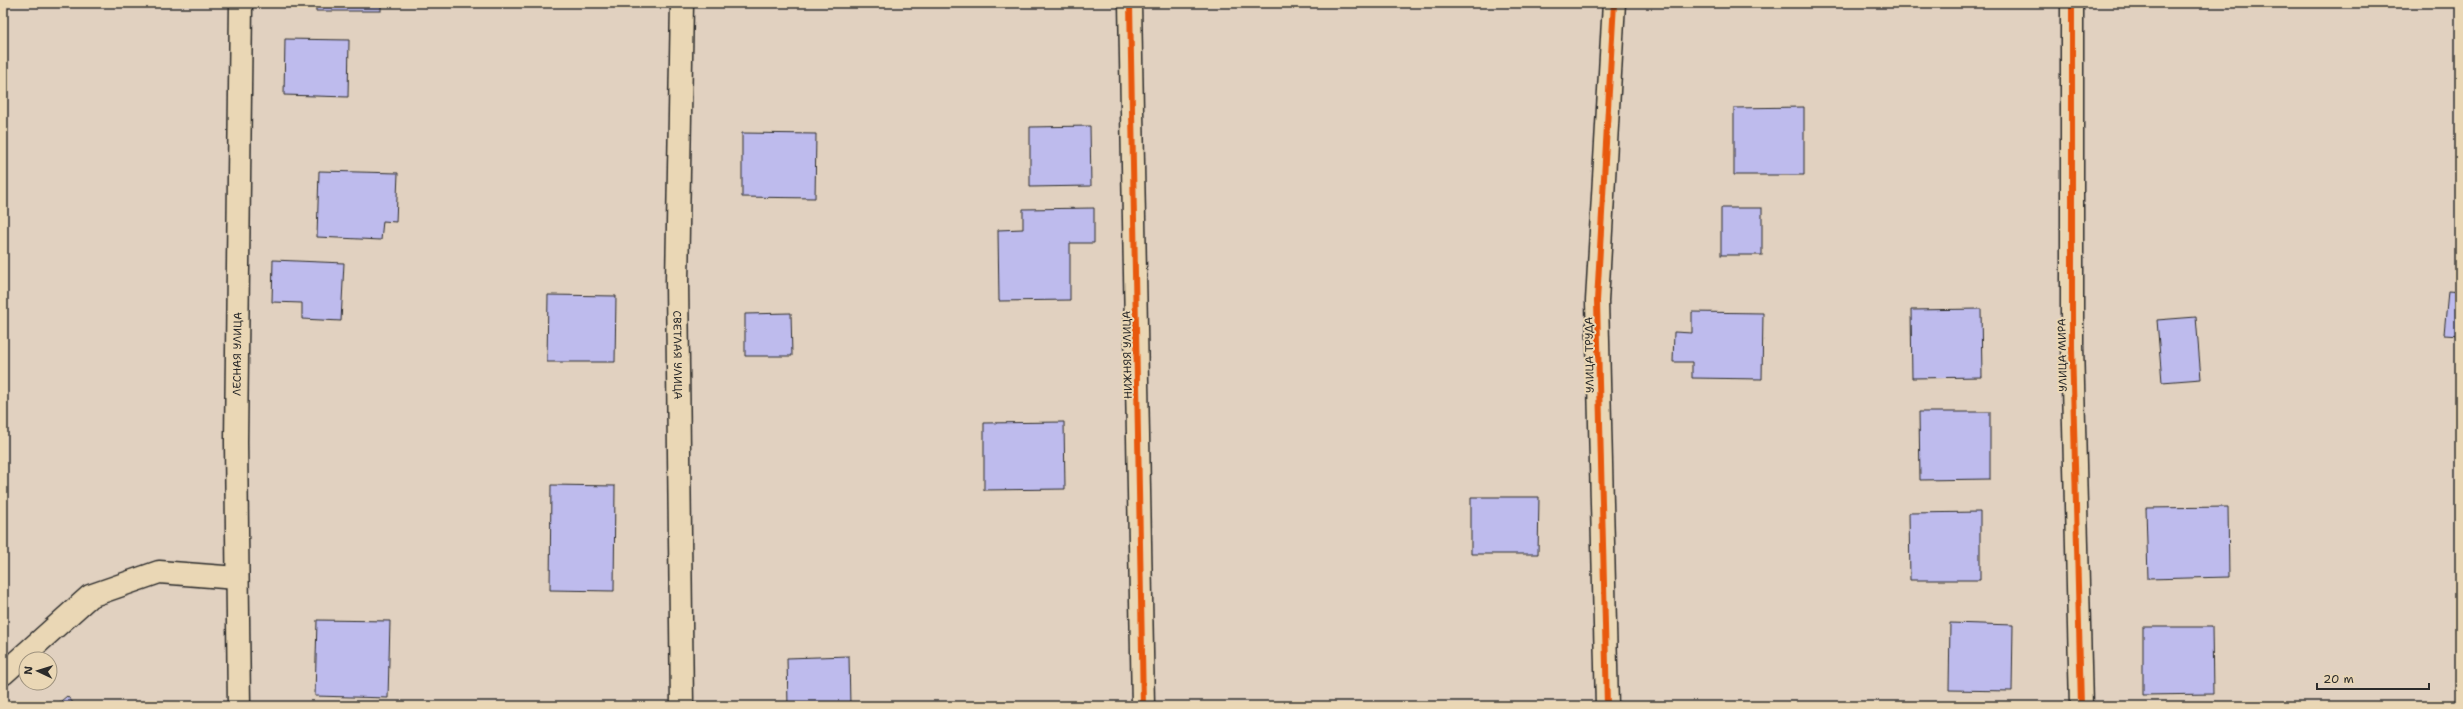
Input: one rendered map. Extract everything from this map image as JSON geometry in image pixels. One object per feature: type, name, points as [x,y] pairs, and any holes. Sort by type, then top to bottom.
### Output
[{"type":"street","name":"ЛЕСНАЯ УЛИЦА","points":[[239,706],[236,442],[241,3]]},
{"type":"street","name":"СВЕТЛАЯ УЛИЦА","points":[[682,3],[677,282],[682,706]]},
{"type":"street","name":"НИЖНЯЯ УЛИЦА","points":[[1130,3],[1143,706]]},
{"type":"street","name":"УЛИЦА ТРУДА","points":[[1607,706],[1597,301],[1614,3]]},
{"type":"street","name":"УЛИЦА МИРА","points":[[2072,3],[2072,345],[2081,706]]},
{"type":"street","points":[[3,674],[90,596],[159,572],[237,578]]},
{"type":"building","points":[[316,3],[381,3],[381,11],[316,11]]},
{"type":"building","points":[[285,39],[349,40],[348,97],[284,95]]},
{"type":"building","points":[[1804,107],[1804,175],[1734,175],[1734,108]]},
{"type":"building","points":[[1090,126],[1091,186],[1030,187],[1030,127]]},
{"type":"building","points":[[742,133],[816,134],[815,198],[742,197]]},
{"type":"building","points":[[319,171],[398,173],[396,222],[383,221],[381,240],[317,237]]},
{"type":"building","points":[[1094,208],[1094,243],[1070,243],[1070,300],[999,301],[998,230],[1023,229],[1023,209]]},
{"type":"building","points":[[1721,208],[1762,208],[1762,255],[1721,255]]},
{"type":"building","points":[[273,260],[344,263],[341,321],[302,319],[302,303],[272,302]]},
{"type":"building","points":[[2448,291],[2460,292],[2460,335],[2444,334]]},
{"type":"building","points":[[548,295],[616,296],[615,362],[547,362]]},
{"type":"building","points":[[1981,309],[1982,377],[1912,378],[1911,310]]},
{"type":"building","points":[[1692,312],[1763,313],[1762,379],[1692,378],[1692,362],[1673,362],[1674,332],[1692,333]]},
{"type":"building","points":[[791,313],[792,356],[745,356],[745,314]]},
{"type":"building","points":[[2196,317],[2201,379],[2162,382],[2157,320]]},
{"type":"building","points":[[1919,412],[1990,412],[1990,479],[1920,480]]},
{"type":"building","points":[[1064,422],[1065,489],[984,490],[984,423]]},
{"type":"building","points":[[551,485],[615,486],[614,591],[550,590]]},
{"type":"building","points":[[1471,497],[1539,497],[1538,554],[1471,554]]},
{"type":"building","points":[[2228,507],[2229,577],[2148,579],[2146,508]]},
{"type":"building","points":[[1980,512],[1980,580],[1910,580],[1909,513]]},
{"type":"building","points":[[317,620],[390,621],[388,698],[315,696]]},
{"type":"building","points":[[1950,623],[2013,625],[2012,691],[1949,690]]},
{"type":"building","points":[[2143,627],[2212,627],[2213,694],[2143,695]]},
{"type":"building","points":[[849,656],[850,706],[788,706],[787,658]]},
{"type":"building","points":[[67,696],[76,706],[55,706]]},
{"type":"cycle path","points":[[1130,3],[1143,706]]},
{"type":"cycle path","points":[[1607,706],[1597,301],[1614,3]]},
{"type":"cycle path","points":[[2072,3],[2072,345],[2081,706]]}]
